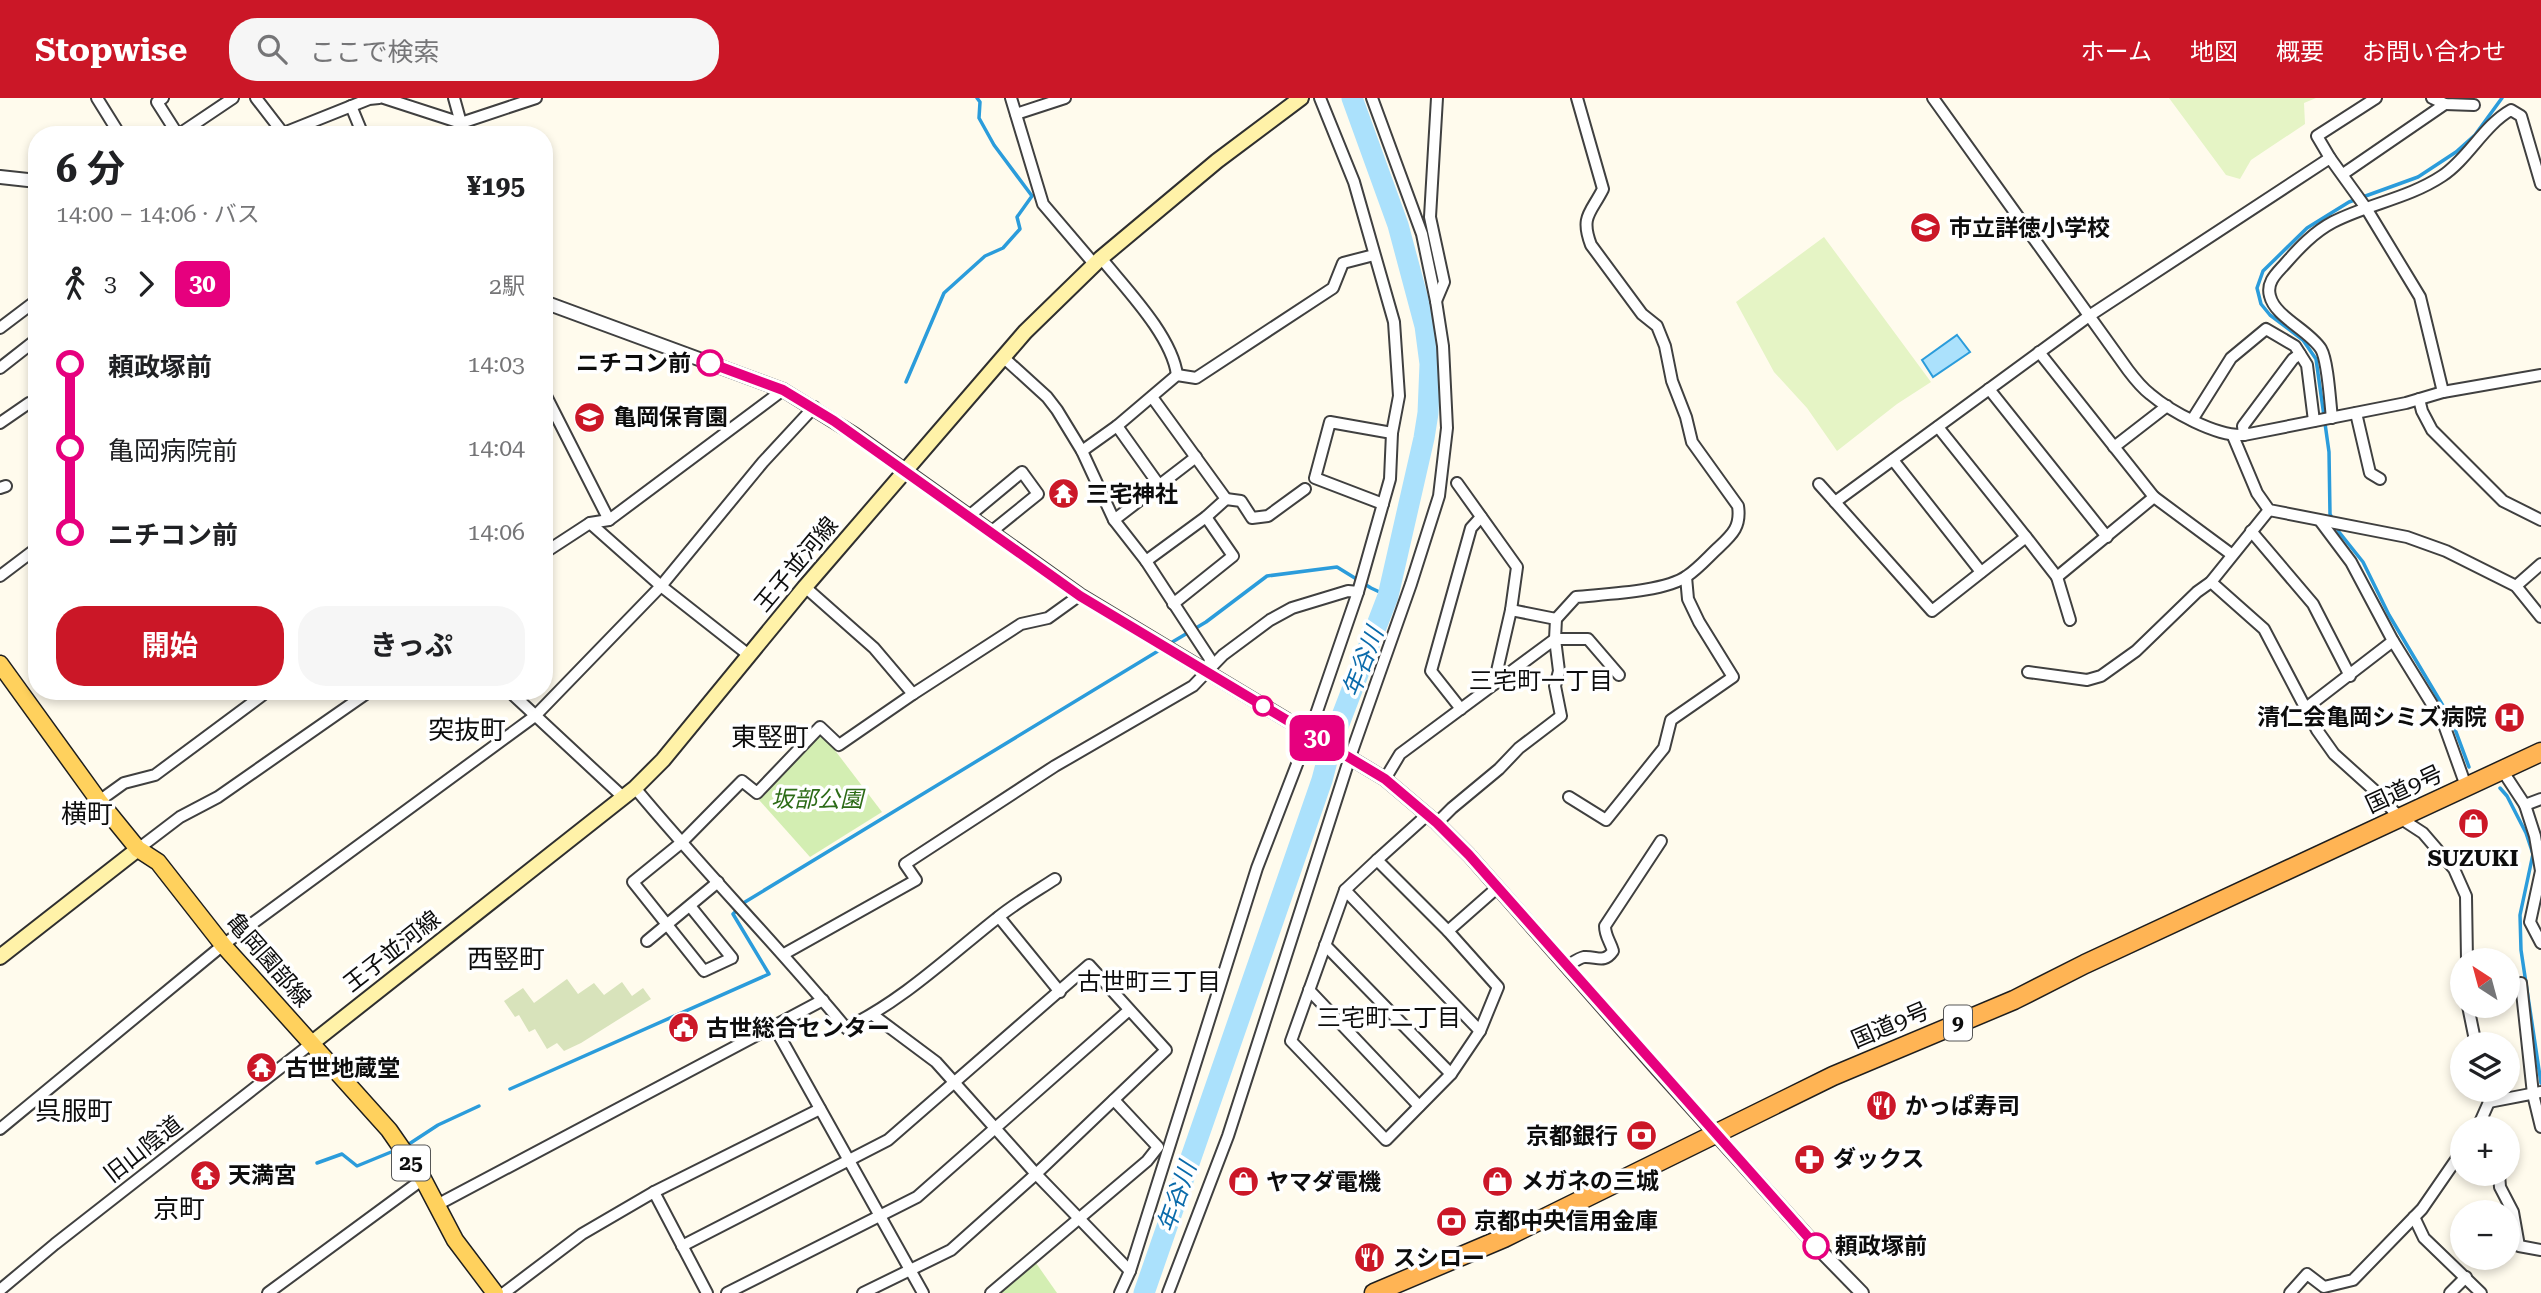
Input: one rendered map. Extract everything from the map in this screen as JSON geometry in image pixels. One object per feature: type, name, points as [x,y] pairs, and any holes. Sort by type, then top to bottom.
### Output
[{"type":"highway","name":"国道9号","points":[[1374,1293],[1504,1238],[1833,1076],[2014,1000],[2098,958],[2541,752]]},
{"type":"main road","name":"王子並河線","points":[[312,1044],[635,788],[663,760],[805,587],[1025,332],[1098,261],[1217,161],[1301,98]]},
{"type":"main road","name":"亀岡園部線","points":[[0,664],[5,684],[138,849],[158,862],[223,946],[389,1130],[423,1179],[455,1240],[495,1293]]},
{"type":"main road","points":[[0,957],[138,849]]},
{"type":"street","points":[[98,98],[115,126]]},
{"type":"street","points":[[163,98],[157,102],[172,126]]},
{"type":"street","points":[[191,126],[233,98]]},
{"type":"street","points":[[256,98],[275,126]]},
{"type":"street","points":[[334,98],[347,108],[358,126]]},
{"type":"street","points":[[301,126],[369,99],[382,98],[404,100],[456,126]]},
{"type":"street","points":[[454,98],[461,126]]},
{"type":"street","points":[[469,126],[536,98]]},
{"type":"street","points":[[1011,98],[1043,204],[1098,261],[1166,341],[1176,364],[1177,375]]},
{"type":"street","points":[[1016,114],[1065,98]]},
{"type":"street","points":[[1120,1293],[1130,1271],[1257,868],[1313,736],[1390,479],[1392,433],[1399,396],[1394,322],[1354,182],[1320,98]]},
{"type":"street","points":[[1168,1293],[1228,1136],[1346,756],[1411,584],[1439,496],[1447,428],[1443,346],[1436,301],[1422,234],[1372,98]]},
{"type":"street","points":[[1436,301],[1444,282],[1430,217],[1437,98]]},
{"type":"street","points":[[1377,860],[1448,931],[1498,987],[1480,1031],[1451,1074],[1386,1140],[1291,1041],[1345,890],[1377,860],[1432,819],[1452,808],[1499,769],[1519,748],[1561,716],[1555,686],[1559,671],[1555,639],[1556,619],[1576,597],[1633,591],[1686,577],[1735,532],[1740,518],[1738,506],[1692,442],[1657,326],[1642,314],[1591,245],[1586,233],[1585,220],[1603,189],[1577,98]]},
{"type":"street","points":[[1933,98],[2140,385],[2167,406],[2192,419],[2238,435],[2356,413],[2443,392],[2541,375]]},
{"type":"street","points":[[2376,98],[2317,136],[2366,208],[2420,297],[2443,392]]},
{"type":"street","points":[[2432,98],[2445,104],[2474,105]]},
{"type":"street","points":[[2343,174],[2445,104]]},
{"type":"street","points":[[2332,418],[2323,352],[2312,337],[2279,312],[2269,295],[2271,280],[2303,243],[2332,223],[2418,189],[2443,176],[2502,115],[2511,110],[2521,116],[2541,184]]},
{"type":"street","points":[[1835,502],[2089,316],[2330,158]]},
{"type":"street","points":[[0,177],[28,180]]},
{"type":"street","points":[[1177,375],[1196,378],[1333,288],[1343,263],[1374,255]]},
{"type":"street","points":[[553,305],[783,390],[814,407],[1080,596],[1385,779],[1432,819],[1498,887],[1819,1250],[1862,1293]]},
{"type":"street","points":[[0,328],[28,307]]},
{"type":"street","points":[[2192,419],[2231,358],[2266,329],[2295,346],[2307,365],[2314,421]]},
{"type":"street","points":[[0,368],[28,346]]},
{"type":"street","points":[[2039,352],[2154,498],[2231,554]]},
{"type":"street","points":[[2300,354],[2293,359],[2238,435],[2258,493],[2269,510],[2407,537],[2446,551],[2516,586],[2539,610]]},
{"type":"street","points":[[1003,357],[1046,397],[1082,451],[1114,520],[1146,561],[1210,659],[1208,672]]},
{"type":"street","points":[[1082,451],[1117,426],[1177,375]]},
{"type":"street","points":[[1989,389],[2106,537]]},
{"type":"street","points":[[553,547],[590,523],[609,520],[783,390]]},
{"type":"street","points":[[1152,397],[1226,499],[1241,501],[1252,518],[1268,516],[1305,489]]},
{"type":"street","points":[[2419,399],[2432,430],[2503,501],[2541,520]]},
{"type":"street","points":[[0,423],[28,404]]},
{"type":"street","points":[[2114,447],[2167,406]]},
{"type":"street","points":[[553,697],[661,586],[763,462],[814,407]]},
{"type":"street","points":[[553,410],[609,520]]},
{"type":"street","points":[[2356,413],[2370,473],[2380,479]]},
{"type":"street","points":[[1383,505],[1315,478],[1330,422],[1392,433]]},
{"type":"street","points":[[1117,426],[1160,485]]},
{"type":"street","points":[[1938,426],[2057,577],[2070,620]]},
{"type":"street","points":[[1114,520],[1196,457]]},
{"type":"street","points":[[1893,460],[1981,572]]},
{"type":"street","points":[[969,516],[1022,472],[1038,494],[991,532]]},
{"type":"street","points":[[1457,483],[1517,567],[1511,610],[1494,684]]},
{"type":"street","points":[[1819,484],[1932,611],[2026,537]]},
{"type":"street","points":[[2057,577],[2154,498]]},
{"type":"street","points":[[1146,561],[1226,499]]},
{"type":"street","points":[[2028,672],[2087,681],[2101,676],[2136,651],[2197,592],[2211,582],[2269,510]]},
{"type":"street","points":[[1173,604],[1233,556],[1206,517]]},
{"type":"street","points":[[1461,709],[1431,671],[1471,528],[1481,517]]},
{"type":"street","points":[[2322,522],[2351,562],[2393,641],[2444,722],[2466,786]]},
{"type":"street","points":[[590,523],[661,586],[750,656]]},
{"type":"street","points":[[2251,531],[2313,604],[2350,676]]},
{"type":"street","points":[[1,573],[28,554]]},
{"type":"street","points":[[2516,586],[2541,564]]},
{"type":"street","points":[[1569,797],[1606,820],[1664,748],[1671,720],[1734,677],[1699,622],[1688,599],[1686,577]]},
{"type":"street","points":[[2211,582],[2264,629],[2317,730],[2334,754],[2400,818],[2423,833],[2454,869],[2466,896],[2467,948]]},
{"type":"street","points":[[805,587],[874,648],[913,694]]},
{"type":"street","points":[[784,954],[916,880],[905,864],[1055,766],[1193,686],[1223,656],[1270,621],[1292,608],[1348,591],[1358,592]]},
{"type":"street","points":[[690,906],[732,958],[704,971],[633,882],[681,843],[742,781],[757,793],[820,727],[839,746],[1021,624],[1048,618],[1080,596]]},
{"type":"street","points":[[1511,610],[1556,619]]},
{"type":"street","points":[[1385,779],[1400,754],[1555,639],[1588,639],[1619,675]]},
{"type":"street","points":[[2306,708],[2393,641]]},
{"type":"street","points":[[99,801],[124,783],[155,775],[256,700]]},
{"type":"street","points":[[138,849],[180,817],[218,797],[357,700]]},
{"type":"street","points":[[518,700],[623,797]]},
{"type":"street","points":[[0,1129],[223,946],[535,716],[551,700]]},
{"type":"street","points":[[2502,769],[2525,805],[2535,836],[2541,871],[2530,922],[2537,926],[2541,943]]},
{"type":"street","points":[[635,788],[681,843],[784,954],[846,1028],[873,1015],[951,957],[999,917],[1055,879]]},
{"type":"street","points":[[2525,805],[2541,799]]},
{"type":"street","points":[[1567,966],[1585,957],[1602,960],[1609,957],[1613,951],[1605,934],[1605,926],[1661,841]]},
{"type":"street","points":[[647,941],[718,883]]},
{"type":"street","points":[[1448,931],[1498,887]]},
{"type":"street","points":[[1345,890],[1480,1031]]},
{"type":"street","points":[[999,917],[1060,992]]},
{"type":"street","points":[[1325,945],[1451,1074]]},
{"type":"street","points":[[682,1246],[888,1140],[1089,965],[1166,1050],[1036,1174],[951,1250],[863,1293]]},
{"type":"street","points":[[2521,983],[2541,1127]]},
{"type":"street","points":[[1309,990],[1419,1106]]},
{"type":"street","points":[[435,1206],[775,1028],[823,1000]]},
{"type":"street","points":[[727,1293],[917,1197],[1128,1010]]},
{"type":"street","points":[[873,1015],[936,1062],[994,1129],[1130,1271]]},
{"type":"street","points":[[775,1028],[923,1293]]},
{"type":"street","name":"旧山陰道","points":[[0,1290],[312,1044]]},
{"type":"street","points":[[990,1293],[1147,1161],[1158,1147],[1114,1100]]},
{"type":"street","points":[[2485,1116],[2489,1102]]},
{"type":"street","points":[[504,1293],[582,1234],[654,1192],[820,1109]]},
{"type":"street","points":[[2290,1293],[2307,1273],[2324,1287],[2353,1280],[2414,1217],[2450,1168]]},
{"type":"street","points":[[268,1293],[423,1179]]},
{"type":"street","points":[[2500,1186],[2513,1212],[2519,1246],[2541,1250]]},
{"type":"street","points":[[654,1192],[707,1293]]},
{"type":"street","points":[[2414,1217],[2424,1238],[2481,1293]]},
{"type":"street","points":[[2450,1293],[2466,1278]]},
{"type":"green space","points":[[2169,98],[2316,98],[2304,103],[2305,124],[2251,160],[2240,179],[2226,175]]},
{"type":"green space","points":[[1824,237],[1931,382],[1897,404],[1837,451],[1807,408],[1774,372],[1736,302]]},
{"type":"green space","name":"坂部公園","points":[[824,736],[882,812],[810,857],[759,800],[817,737]]},
{"type":"green space","points":[[567,979],[578,994],[594,983],[604,995],[622,982],[632,996],[643,988],[651,999],[581,1043],[564,1051],[557,1043],[547,1049],[535,1029],[529,1032],[519,1015],[515,1017],[504,1001],[523,988],[534,1003]]},
{"type":"green space","points":[[1036,1263],[1057,1293],[1001,1293]]},
{"type":"water","points":[[1957,335],[1970,352],[1933,377],[1922,360]]},
{"type":"waterway","points":[[906,382],[944,293],[985,256],[1003,248],[1020,229],[1017,217],[1032,196],[994,145],[979,118],[980,102],[977,98]]},
{"type":"waterway","name":"年谷川","points":[[1144,1293],[1322,780],[1332,742],[1388,596],[1424,438],[1430,364],[1425,326],[1398,225],[1352,98]]},
{"type":"waterway","points":[[2469,767],[2452,721],[2389,615],[2363,562],[2339,532],[2330,514],[2329,452],[2316,359],[2303,340],[2270,315],[2261,304],[2257,288],[2263,271],[2307,228],[2349,202],[2418,177],[2456,152],[2475,135],[2502,98]]},
{"type":"waterway","points":[[1169,644],[1206,622],[1267,576],[1337,567],[1388,596]]},
{"type":"waterway","points":[[510,1089],[769,974],[733,914],[745,902],[1163,648]]},
{"type":"waterway","points":[[2500,788],[2526,833],[2533,854],[2520,915],[2521,950],[2541,1083]]},
{"type":"waterway","points":[[409,1144],[438,1125],[479,1106]]},
{"type":"waterway","points":[[317,1163],[342,1154],[357,1166],[396,1150]]},
{"type":"bus line","name":"30","points":[[710,363],[783,390],[814,407],[1080,596],[1385,779],[1437,823],[1469,855],[1816,1246]]},
{"type":"place","name":"市立詳徳小学校","points":[[1926,228]]},
{"type":"place","name":"ニチコン前","points":[[710,363]]},
{"type":"place","name":"亀岡保育園","points":[[590,417]]},
{"type":"place","name":"三宅神社","points":[[1063,494]]},
{"type":"place","name":"清仁会亀岡シミズ病院","points":[[2510,717]]},
{"type":"place","name":"SUZUKI","points":[[2473,824]]},
{"type":"place","name":"古世総合センター","points":[[683,1028]]},
{"type":"place","name":"古世地蔵堂","points":[[262,1068]]},
{"type":"place","name":"かっぱ寿司","points":[[1882,1106]]},
{"type":"place","name":"京都銀行","points":[[1641,1136]]},
{"type":"place","name":"ダックス","points":[[1810,1159]]},
{"type":"place","name":"天満宮","points":[[205,1175]]},
{"type":"place","name":"メガネの三城","points":[[1498,1181]]},
{"type":"place","name":"ヤマダ電機","points":[[1243,1182]]},
{"type":"place","name":"京都中央信用金庫","points":[[1451,1221]]},
{"type":"place","name":"頼政塚前","points":[[1816,1246]]},
{"type":"place","name":"スシロー","points":[[1370,1258]]},
{"type":"district","name":"三宅町一丁目","points":[[1541,681]]},
{"type":"district","name":"突抜町","points":[[467,730]]},
{"type":"district","name":"東竪町","points":[[770,737]]},
{"type":"district","name":"横町","points":[[87,814]]},
{"type":"district","name":"西竪町","points":[[506,959]]},
{"type":"district","name":"古世町三丁目","points":[[1149,982]]},
{"type":"district","name":"三宅町二丁目","points":[[1389,1018]]},
{"type":"district","name":"呉服町","points":[[74,1111]]},
{"type":"district","name":"京町","points":[[179,1209]]}]
